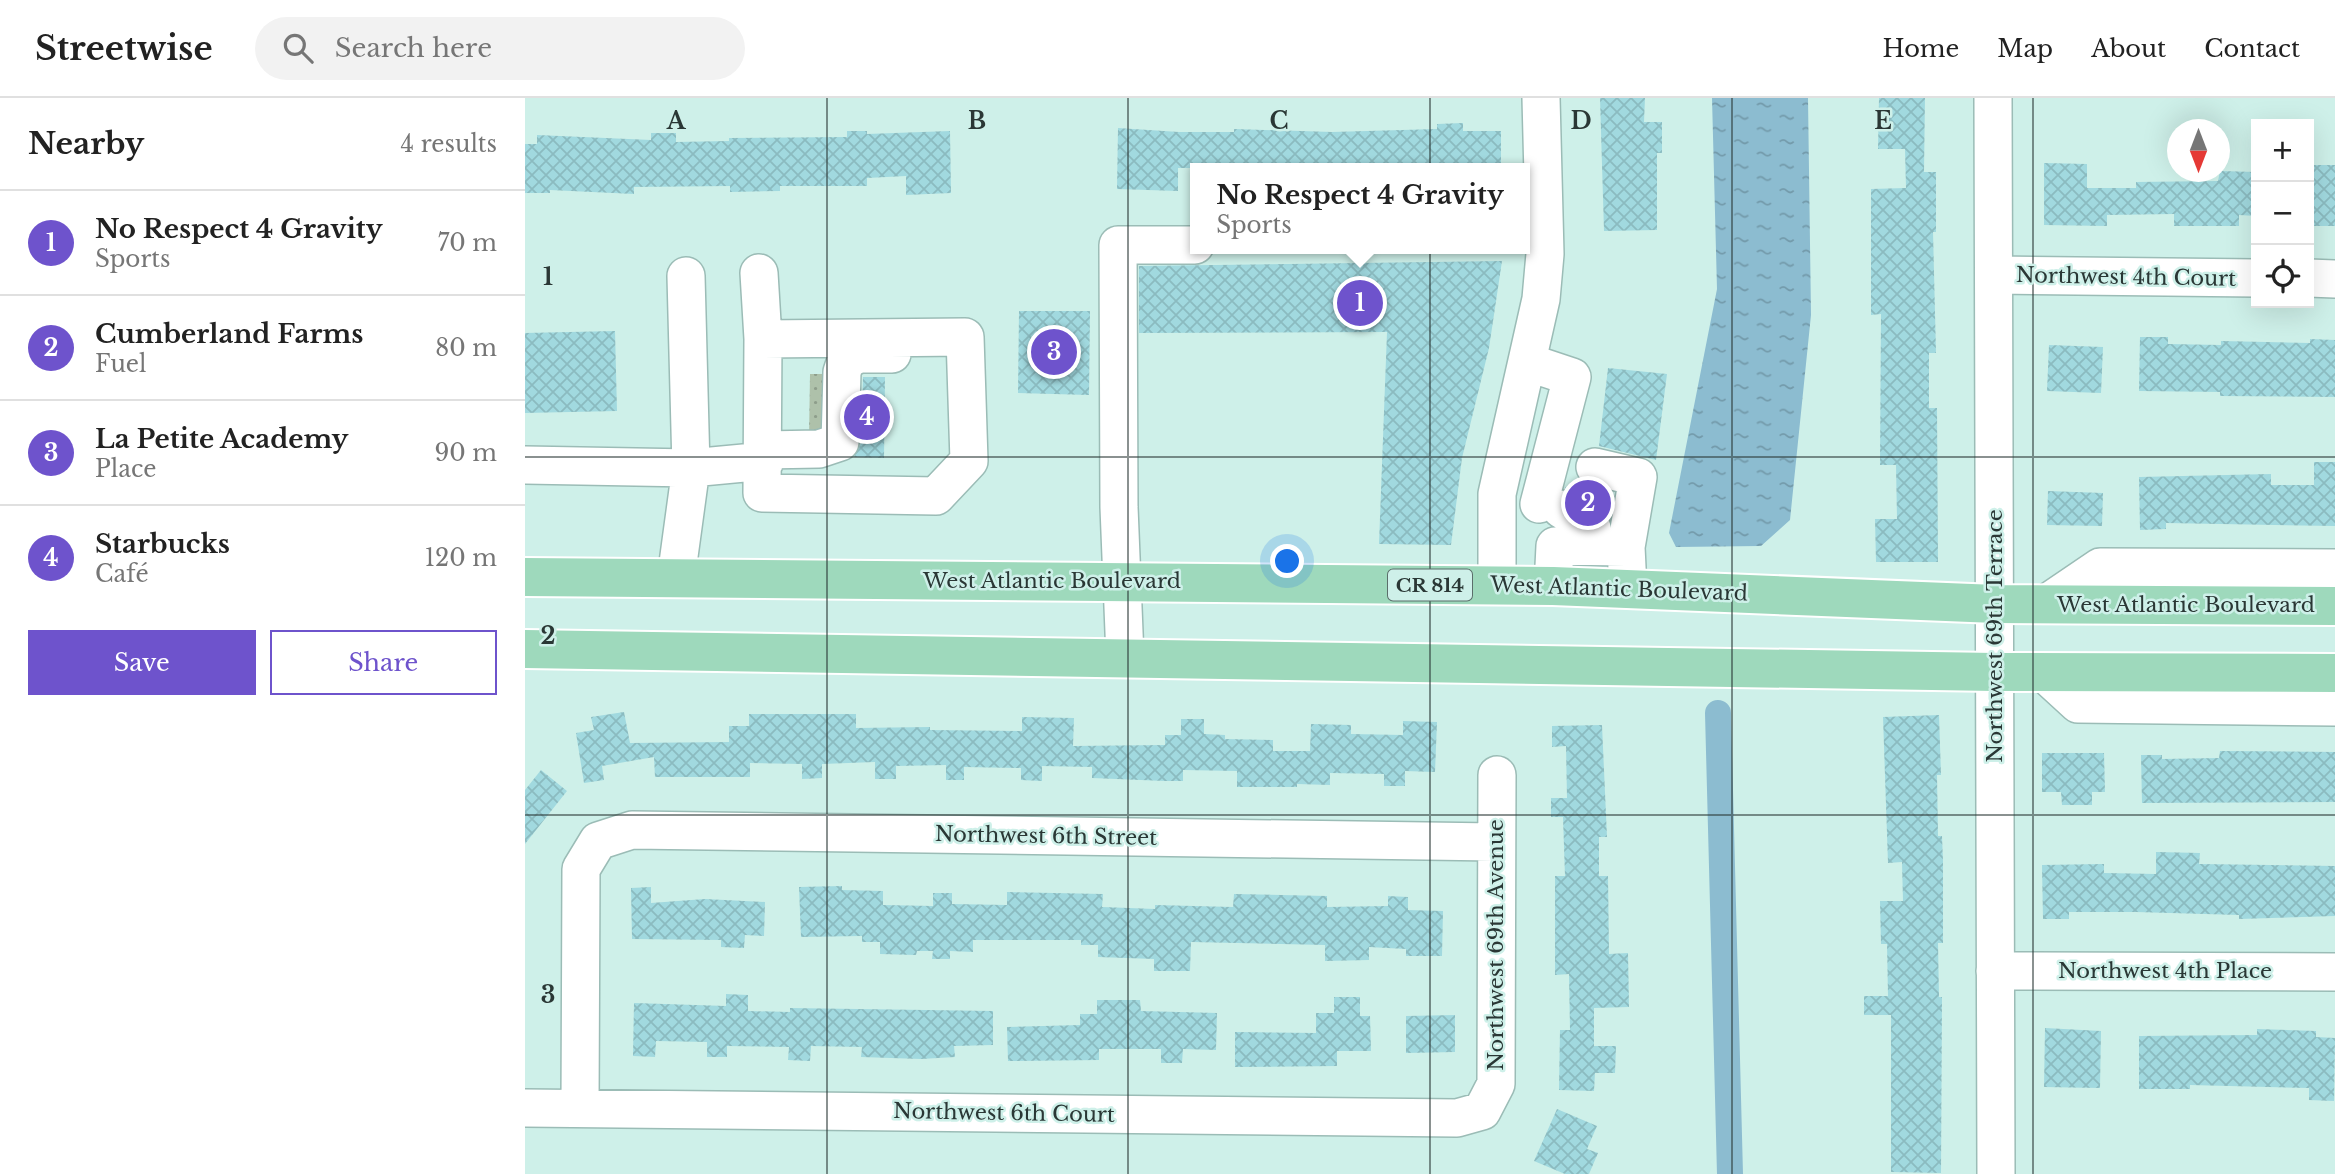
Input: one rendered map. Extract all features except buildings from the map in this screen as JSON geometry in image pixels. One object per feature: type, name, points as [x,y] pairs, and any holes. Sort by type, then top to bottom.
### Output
[{"type":"main road","name":"West Atlantic Boulevard","points":[[525,577],[1497,585],[1996,604],[2335,606]]},
{"type":"main road","points":[[525,649],[1994,672],[2335,673]]},
{"type":"street","points":[[1497,585],[1497,494],[1541,299],[1535,245],[1541,98]]},
{"type":"street","name":"Northwest 69th Terrace","points":[[1993,98],[1996,275],[1996,1174]]},
{"type":"street","points":[[1125,657],[1119,507],[1118,245],[1190,245]]},
{"type":"street","points":[[759,273],[764,339],[762,493],[936,496],[969,461],[965,337],[764,339]]},
{"type":"street","name":"Northwest 4th Court","points":[[1996,275],[2251,278]]},
{"type":"street","points":[[676,578],[691,468],[686,276]]},
{"type":"street","points":[[2314,278],[2335,279]]},
{"type":"street","points":[[525,465],[691,468],[819,449],[840,442],[842,372],[846,360],[859,355],[930,354],[950,357],[966,369]]},
{"type":"street","points":[[1527,362],[1572,377],[1585,507],[1628,588]]},
{"type":"street","points":[[1497,494],[1585,507]]},
{"type":"street","points":[[1553,586],[1585,507]]},
{"type":"street","points":[[2045,605],[2100,567],[2335,568]]},
{"type":"street","points":[[2043,672],[2078,704],[2335,707]]},
{"type":"street","name":"Northwest 69th Avenue","points":[[1482,1111],[1496,1084],[1497,775]]},
{"type":"street","name":"Northwest 6th Street","points":[[580,1108],[581,869],[598,841],[632,830],[1495,842]]},
{"type":"street","name":"Northwest 4th Place","points":[[1995,971],[2335,972]]},
{"type":"street","name":"Northwest 6th Court","points":[[525,1108],[1458,1118],[1482,1111]]},
{"type":"green space","points":[[810,374],[836,374],[835,431],[809,441]]},
{"type":"water","points":[[1712,98],[1808,98],[1811,315],[1790,520],[1761,546],[1676,547],[1669,533],[1717,289]]},
{"type":"waterway","points":[[1718,713],[1730,1174]]},
{"type":"tunnel","points":[[1599,520],[1601,495]]},
{"type":"place","name":"No Respect 4 Gravity","points":[[1360,303]]},
{"type":"place","name":"La Petite Academy","points":[[1054,352]]},
{"type":"place","name":"Starbucks","points":[[867,417]]},
{"type":"place","name":"Cumberland Farms","points":[[1588,503]]}]
